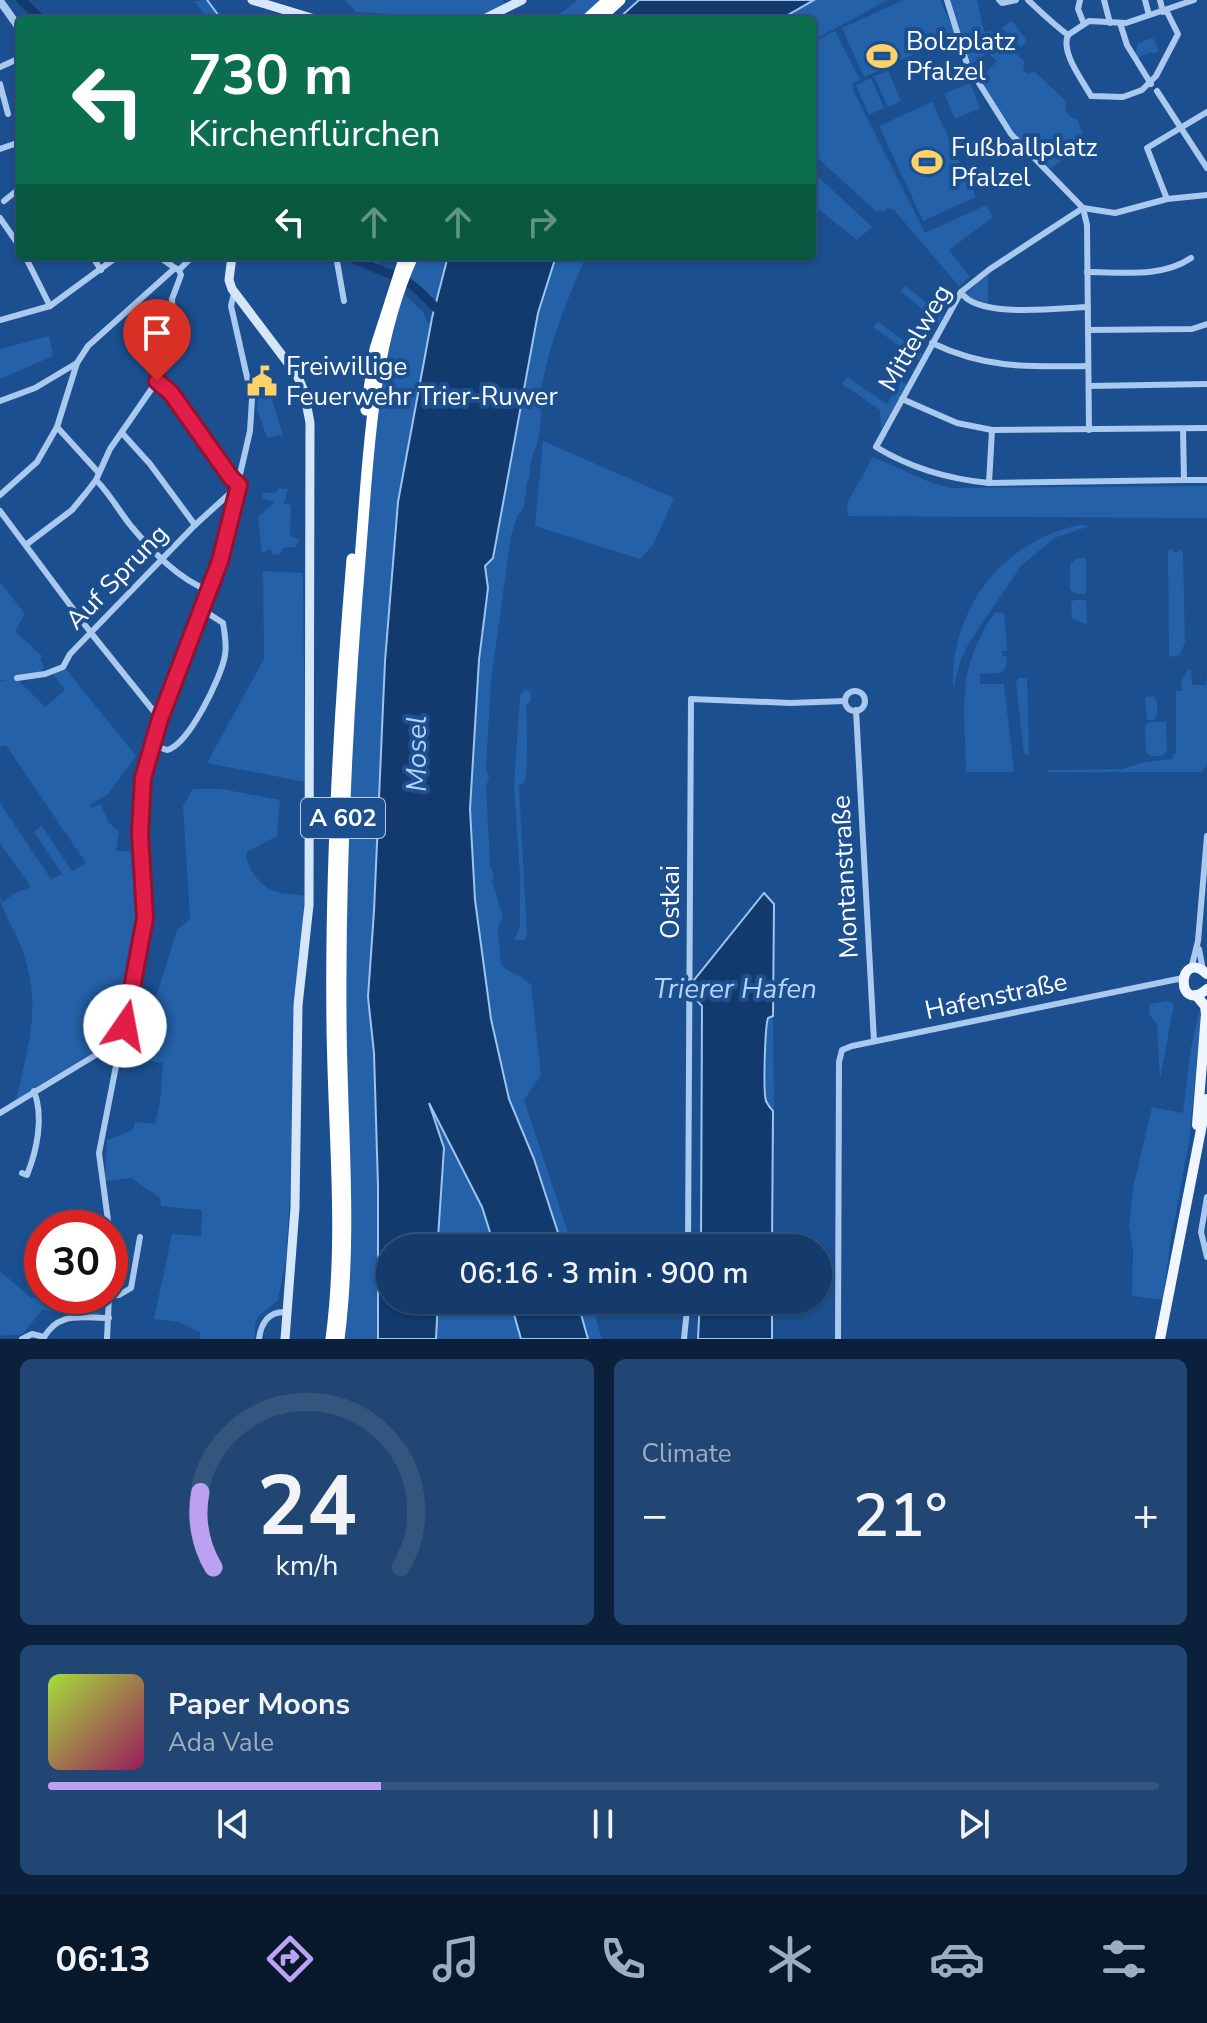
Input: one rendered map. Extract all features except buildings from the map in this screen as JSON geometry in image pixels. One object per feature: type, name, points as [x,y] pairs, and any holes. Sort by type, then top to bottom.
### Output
[{"type":"highway","points":[[590,16],[608,0]]},
{"type":"highway","points":[[602,16],[620,0]]},
{"type":"highway","name":"A 602","points":[[331,1339],[337,1262],[332,917],[337,749],[364,428],[375,349],[408,260]]},
{"type":"highway","name":"A 602","points":[[339,1339],[345,1267],[340,921],[347,738],[371,430],[394,297]]},
{"type":"main road","points":[[252,0],[305,16]]},
{"type":"main road","points":[[490,16],[522,0]]},
{"type":"main road","points":[[232,260],[229,280],[234,293],[288,361],[304,391],[310,423],[309,905],[298,1005],[295,1208],[285,1339]]},
{"type":"main road","points":[[1193,976],[1189,993],[1196,995],[1205,1006],[1206,1014],[1194,1165]]},
{"type":"main road","points":[[1196,995],[1207,989]]},
{"type":"main road","points":[[1160,1339],[1207,1099]]},
{"type":"main road","points":[[1194,1165],[1207,1137]]},
{"type":"street","points":[[947,0],[967,64],[1011,134],[1083,208],[1087,225],[1089,430]]},
{"type":"street","points":[[999,0],[1002,3],[1016,0]]},
{"type":"street","points":[[1028,0],[1040,15],[1068,35]]},
{"type":"street","points":[[1080,0],[1078,9],[1084,24]]},
{"type":"street","points":[[1104,0],[1110,23]]},
{"type":"street","points":[[1145,0],[1149,15]]},
{"type":"street","points":[[1160,0],[1165,11],[1178,34],[1151,83],[1123,97],[1091,96],[1068,52],[1065,43],[1068,35],[1093,21],[1120,23],[1165,11],[1194,0]]},
{"type":"street","points":[[0,1],[16,25]]},
{"type":"street","points":[[1120,23],[1124,38],[1151,83]]},
{"type":"street","points":[[0,84],[8,114]]},
{"type":"street","points":[[1157,91],[1207,168]]},
{"type":"street","points":[[1167,199],[1147,148],[1207,112]]},
{"type":"street","points":[[4,201],[16,191]]},
{"type":"street","points":[[1083,208],[1115,213],[1167,199],[1207,195]]},
{"type":"street","name":"Mittelweg","points":[[989,483],[944,478],[911,466],[876,447],[961,292],[990,269],[1083,208]]},
{"type":"street","points":[[0,218],[16,241]]},
{"type":"street","points":[[1087,272],[1161,271],[1179,266],[1191,258]]},
{"type":"street","points":[[27,260],[50,306]]},
{"type":"street","points":[[95,260],[101,270]]},
{"type":"street","points":[[0,320],[50,306],[113,260]]},
{"type":"street","points":[[27,544],[72,510],[96,480],[110,449],[157,381],[173,332],[172,299],[181,275],[164,260]]},
{"type":"street","points":[[176,260],[177,269]]},
{"type":"street","points":[[0,495],[37,462],[57,427],[77,363],[88,346],[188,260]]},
{"type":"street","points":[[337,260],[344,301]]},
{"type":"street","points":[[961,292],[968,301],[1000,308],[1088,307]]},
{"type":"street","points":[[107,1210],[99,1153],[145,918],[140,798],[160,719],[220,561],[250,431],[252,399],[231,306],[234,293]]},
{"type":"street","points":[[1088,330],[1192,329],[1207,324]]},
{"type":"street","points":[[932,343],[959,356],[1000,365],[1088,366]]},
{"type":"street","points":[[0,401],[35,388],[77,363]]},
{"type":"street","points":[[157,381],[171,393],[239,485]]},
{"type":"street","points":[[1089,386],[1207,384]]},
{"type":"street","points":[[902,399],[957,423],[992,430],[1207,428]]},
{"type":"street","points":[[57,427],[98,472]]},
{"type":"street","points":[[1183,429],[1184,480]]},
{"type":"street","points":[[992,430],[989,483],[1207,480]]},
{"type":"street","points":[[122,433],[150,464],[195,525]]},
{"type":"street","points":[[96,480],[163,559],[187,581],[210,591]]},
{"type":"street","name":"Auf Sprung","points":[[17,678],[45,674],[63,667],[70,654],[195,525],[239,485]]},
{"type":"street","points":[[0,511],[160,719]]},
{"type":"street","points":[[152,745],[167,750],[178,745],[195,721],[222,670],[226,646],[223,623],[203,610]]},
{"type":"street","points":[[851,692],[861,693],[864,702],[856,710],[850,709],[845,701],[851,692]]},
{"type":"street","name":"Ostkai","points":[[688,1234],[691,699],[790,703],[845,701]]},
{"type":"street","name":"Montanstraße","points":[[856,710],[874,1041]]},
{"type":"street","points":[[1193,976],[1207,836]]},
{"type":"street","points":[[1193,976],[1198,941]]},
{"type":"street","name":"Hafenstraße","points":[[838,1339],[841,1052],[847,1047],[874,1041],[1193,976]]},
{"type":"street","points":[[0,1124],[1,1112],[99,1053],[123,1035]]},
{"type":"street","points":[[99,1053],[117,1061]]},
{"type":"street","points":[[22,1173],[27,1175],[35,1153],[39,1117],[34,1091]]},
{"type":"street","points":[[1207,1197],[1201,1232],[1207,1257]]},
{"type":"street","points":[[128,1290],[131,1288],[140,1237]]},
{"type":"street","points":[[259,1339],[265,1320],[274,1313],[286,1312]]},
{"type":"street","points":[[107,1339],[109,1314]]},
{"type":"street","points":[[684,1339],[687,1314]]},
{"type":"street","points":[[22,1339],[32,1334],[43,1338],[50,1326],[61,1319],[109,1318]]},
{"type":"shaded area","points":[[208,0],[220,16],[207,16],[194,1]]},
{"type":"shaded area","points":[[343,0],[503,0],[507,8],[491,16],[427,16],[356,12]]},
{"type":"shaded area","points":[[578,0],[601,0],[583,16],[556,16]]},
{"type":"shaded area","points":[[814,0],[888,0],[816,39],[816,16],[786,16]]},
{"type":"shaded area","name":"Bolzplatz Pfalzel","points":[[903,0],[940,0],[956,35],[864,77],[842,28]]},
{"type":"shaded area","points":[[951,0],[977,0],[984,32],[992,31],[1025,62],[1023,71],[1029,74],[1034,71],[1066,101],[1067,113],[1077,119],[1085,140],[1075,144],[1077,148],[1050,169],[1013,131],[980,79],[997,61],[988,53],[971,64],[951,9]]},
{"type":"shaded area","points":[[1012,21],[1027,41],[1021,47],[1001,28]]},
{"type":"shaded area","points":[[835,31],[860,80],[853,83],[853,90],[925,233],[986,205],[993,217],[949,250],[970,277],[959,286],[894,210],[876,211],[816,157],[816,41]]},
{"type":"shaded area","points":[[1153,38],[1159,51],[1138,58],[1135,54],[1138,43]]},
{"type":"shaded area","points":[[888,71],[901,101],[888,107],[874,76]]},
{"type":"shaded area","points":[[871,78],[884,108],[869,115],[856,85]]},
{"type":"shaded area","points":[[970,83],[980,108],[955,119],[944,94]]},
{"type":"shaded area","name":"Fußballplatz Pfalzel","points":[[932,102],[976,197],[923,221],[879,126]]},
{"type":"shaded area","points":[[816,175],[872,227],[857,240],[816,207]]},
{"type":"shaded area","points":[[351,260],[379,260],[375,271]]},
{"type":"shaded area","points":[[417,260],[447,260],[436,300],[409,281]]},
{"type":"shaded area","points":[[555,260],[584,260],[560,320],[545,369],[538,441],[530,466],[524,508],[517,516],[511,536],[491,680],[486,768],[489,778],[486,786],[490,865],[494,876],[492,883],[503,914],[498,931],[501,964],[531,985],[541,1075],[524,1100],[568,1234],[558,1234],[534,1159],[509,1099],[491,1019],[475,900],[470,809],[479,660],[488,588],[485,566],[493,558],[538,313]]},
{"type":"shaded area","points":[[988,274],[988,305],[969,299],[966,293]]},
{"type":"shaded area","points":[[905,286],[943,315],[939,324],[901,291]]},
{"type":"shaded area","points":[[404,294],[431,323],[398,502],[380,747],[368,997],[374,1053],[379,1214],[376,1314],[379,1314],[379,1333],[378,1339],[343,1339],[345,840],[371,470],[390,337]]},
{"type":"shaded area","points":[[878,322],[922,354],[919,360],[873,327]]},
{"type":"shaded area","points":[[49,336],[53,356],[0,379],[0,349]]},
{"type":"shaded area","points":[[847,377],[887,404],[902,381],[907,384],[881,430],[880,410],[842,384]]},
{"type":"shaded area","points":[[269,390],[283,435],[267,438],[257,408],[259,393]]},
{"type":"shaded area","points":[[543,441],[674,498],[653,545],[640,559],[535,526]]},
{"type":"shaded area","points":[[873,457],[932,483],[952,488],[1207,486],[1207,518],[848,516],[847,503]]},
{"type":"shaded area","points":[[279,488],[288,489],[284,504],[291,505],[290,536],[300,540],[295,547],[283,548],[279,555],[273,554],[270,549],[262,553],[258,517],[275,502],[263,499],[263,493],[275,493]]},
{"type":"shaded area","points":[[1080,525],[1090,526],[1054,538],[1021,566],[969,643],[953,689],[954,660],[961,632],[971,606],[986,583],[1027,546],[1052,533]]},
{"type":"shaded area","points":[[1173,549],[1174,552],[1178,549],[1183,552],[1185,642],[1180,655],[1169,657],[1168,550]]},
{"type":"shaded area","points":[[1086,558],[1086,594],[1076,594],[1070,590],[1070,564],[1076,559]]},
{"type":"shaded area","points":[[263,571],[303,573],[305,782],[207,763],[264,659]]},
{"type":"shaded area","points":[[0,582],[25,614],[15,631],[42,656],[40,659],[44,667],[38,674],[18,680],[45,707],[65,690],[53,674],[64,667],[136,756],[108,794],[90,805],[92,808],[101,804],[108,822],[119,832],[116,851],[139,852],[143,913],[119,1029],[108,1043],[16,1100],[31,1025],[31,989],[22,949],[3,907],[0,894],[3,902],[31,887],[0,843],[0,803],[51,879],[62,874],[34,832],[42,826],[72,871],[86,863],[6,745],[0,747],[0,681],[8,680],[0,680]]},
{"type":"shaded area","points":[[1086,600],[1087,625],[1072,618],[1071,603]]},
{"type":"shaded area","points":[[995,612],[1004,613],[1007,651],[1002,651],[1002,656],[1007,657],[1006,667],[1001,673],[980,674],[980,684],[1004,684],[1014,772],[966,772],[964,708],[968,671],[982,633]]},
{"type":"shaded area","points":[[1191,670],[1192,685],[1206,685],[1207,673],[1207,764],[1202,772],[1049,772],[1122,769],[1172,759],[1176,751],[1176,691],[1182,691],[1181,682]]},
{"type":"shaded area","points":[[1018,678],[1027,678],[1027,755],[1024,753],[1016,683]]},
{"type":"shaded area","points":[[526,689],[531,692],[531,700],[526,706],[526,776],[525,782],[519,786],[527,936],[525,940],[514,940],[520,927],[520,875],[514,787],[520,695]]},
{"type":"shaded area","points":[[1153,696],[1157,701],[1157,715],[1154,720],[1147,720],[1145,697]]},
{"type":"shaded area","points":[[1149,722],[1166,722],[1167,751],[1161,756],[1151,756],[1146,752],[1145,726]]},
{"type":"shaded area","points":[[193,789],[222,789],[280,800],[277,836],[247,852],[248,862],[266,887],[304,896],[302,950],[293,1007],[291,1176],[286,1259],[278,1300],[259,1316],[255,1323],[255,1339],[200,1339],[200,1332],[178,1322],[154,1319],[172,1234],[201,1236],[202,1210],[161,1206],[160,1198],[131,1178],[105,1181],[107,1140],[133,1130],[135,1122],[155,1124],[160,1103],[163,1063],[124,1056],[130,1025],[146,1029],[177,930],[190,919],[183,806]]},
{"type":"shaded area","points":[[1167,1001],[1174,1004],[1160,1079],[1157,1024],[1149,1014],[1149,1004]]},
{"type":"shaded area","points":[[1199,1012],[1189,1142],[1163,1300],[1132,1296],[1133,1251],[1129,1225],[1134,1184],[1152,1107],[1183,1113]]},
{"type":"shaded area","points":[[773,1016],[773,1111],[766,1102],[766,1024],[768,1018]]},
{"type":"shaded area","points":[[428,1102],[482,1207],[491,1234],[438,1234],[444,1148]]},
{"type":"shaded area","points":[[0,1271],[24,1292],[24,1314],[39,1314],[23,1334],[0,1336]]},
{"type":"shaded area","points":[[76,1314],[100,1314],[100,1317],[77,1317]]},
{"type":"shaded area","points":[[437,1314],[514,1314],[521,1339],[436,1339]]},
{"type":"shaded area","points":[[581,1314],[594,1314],[602,1339],[588,1339]]},
{"type":"water","points":[[639,0],[814,0],[786,16],[621,16]]},
{"type":"water","name":"Mosel","points":[[447,260],[555,260],[538,313],[493,558],[485,566],[488,588],[479,660],[470,809],[475,900],[491,1019],[509,1099],[534,1159],[558,1234],[491,1234],[482,1207],[429,1103],[444,1148],[438,1234],[378,1234],[374,1053],[368,997],[385,661],[398,502],[432,318]]},
{"type":"water","name":"Trierer Hafen","points":[[764,893],[774,904],[773,1016],[768,1018],[765,1045],[766,1101],[773,1111],[772,1234],[701,1234],[702,1006],[695,998],[694,980]]},
{"type":"water","points":[[378,1314],[437,1314],[436,1339],[378,1339]]},
{"type":"water","points":[[514,1314],[581,1314],[588,1339],[521,1339]]},
{"type":"water","points":[[699,1314],[772,1314],[772,1339],[698,1339]]},
{"type":"waterway","points":[[21,0],[38,16]]},
{"type":"waterway","points":[[207,0],[219,16]]},
{"type":"waterway","points":[[356,260],[409,283],[443,314]]},
{"type":"place","name":"Bolzplatz Pfalzel","points":[[882,56]]},
{"type":"place","name":"Fußballplatz Pfalzel","points":[[927,162]]},
{"type":"place","name":"Freiwillige Feuerwehr Trier-Ruwer","points":[[262,381]]},
{"type":"route","points":[[125,1026],[145,918],[140,833],[143,778],[160,719],[220,561],[239,485],[171,393],[157,381]]}]
